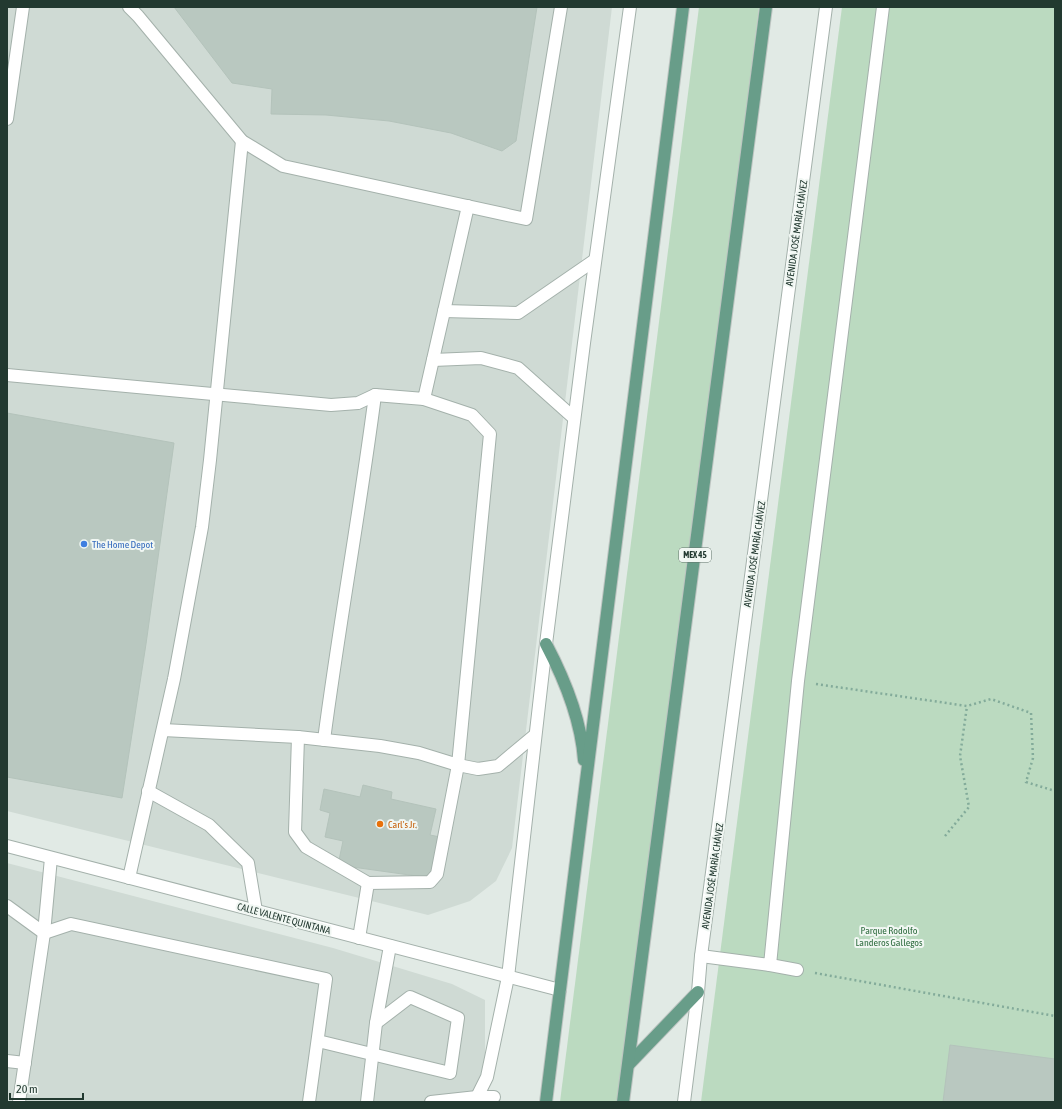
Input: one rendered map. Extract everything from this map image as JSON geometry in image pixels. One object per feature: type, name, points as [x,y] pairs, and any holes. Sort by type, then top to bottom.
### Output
[{"type":"main road","points":[[546,1102],[683,7]]},
{"type":"main road","name":"MEX 45","points":[[623,1102],[766,7]]},
{"type":"main road","points":[[546,644],[560,671],[573,705],[584,755],[586,781]]},
{"type":"main road","points":[[628,1064],[698,992]]},
{"type":"street","points":[[7,119],[23,7]]},
{"type":"street","points":[[129,7],[242,141],[283,166],[526,219],[561,7]]},
{"type":"street","points":[[476,1100],[487,1077],[508,977],[535,735],[574,418],[630,7]]},
{"type":"street","name":"AVENIDA JOSÉ MARÍA CHÁVEZ","points":[[684,1102],[701,956],[826,7]]},
{"type":"street","points":[[770,965],[798,681],[883,7]]},
{"type":"street","points":[[129,878],[174,679],[202,527],[242,141]]},
{"type":"street","points":[[424,399],[468,206]]},
{"type":"street","points":[[444,311],[518,313],[595,260]]},
{"type":"street","points":[[433,360],[481,358],[518,368],[574,418]]},
{"type":"street","points":[[7,375],[331,405],[358,403],[375,396],[424,399],[472,415],[490,434],[458,765],[437,874],[430,882],[368,882],[306,847],[295,832],[298,737]]},
{"type":"street","points":[[324,740],[332,679],[362,492],[375,396]]},
{"type":"street","points":[[163,730],[298,737],[380,746],[419,753],[458,765],[478,769],[498,766],[535,735]]},
{"type":"street","points":[[148,791],[208,825],[248,863],[256,911]]},
{"type":"street","name":"CALLE VALENTE QUINTANA","points":[[7,846],[560,990]]},
{"type":"street","points":[[19,1102],[44,933],[51,858]]},
{"type":"street","points":[[359,938],[368,882]]},
{"type":"street","points":[[7,906],[44,933]]},
{"type":"street","points":[[44,933],[71,924],[326,979],[309,1102]]},
{"type":"street","points":[[367,1102],[376,1023],[390,946]]},
{"type":"street","points":[[701,956],[797,970]]},
{"type":"street","points":[[318,1041],[450,1073],[458,1018],[410,997],[376,1023]]},
{"type":"street","points":[[7,1061],[25,1063]]},
{"type":"street","points":[[431,1102],[494,1100],[487,1077]]},
{"type":"path","points":[[798,681],[967,706],[991,699],[1031,713],[1033,758],[1026,782],[1055,791]]},
{"type":"path","points":[[945,836],[969,808],[960,756],[967,706]]},
{"type":"path","points":[[797,970],[1055,1016]]},
{"type":"shaded area","points":[[7,7],[612,7],[512,848],[496,881],[470,901],[428,915],[7,811]]},
{"type":"shaded area","points":[[7,863],[333,948],[452,984],[485,1000],[485,1056],[479,1102],[7,1102]]},
{"type":"green space","points":[[699,7],[759,7],[626,1081],[623,1102],[560,1102]]},
{"type":"green space","name":"Parque Rodolfo Landeros Gallegos","points":[[842,7],[1055,7],[1055,1102],[701,1102]]},
{"type":"building","points":[[174,7],[537,7],[516,141],[502,151],[451,133],[389,121],[326,115],[271,114],[272,89],[232,83]]},
{"type":"building","name":"The Home Depot","points":[[7,413],[174,443],[146,644],[122,798],[7,777]]},
{"type":"building","name":"Carl's Jr.","points":[[363,785],[392,792],[391,799],[436,809],[430,835],[440,837],[431,878],[338,865],[343,841],[325,837],[330,813],[320,810],[324,789],[360,797]]},
{"type":"building","points":[[950,1045],[1055,1059],[1055,1102],[943,1102]]},
{"type":"place","name":"The Home Depot","points":[[84,544]]},
{"type":"place","name":"Carl's Jr.","points":[[380,824]]}]
